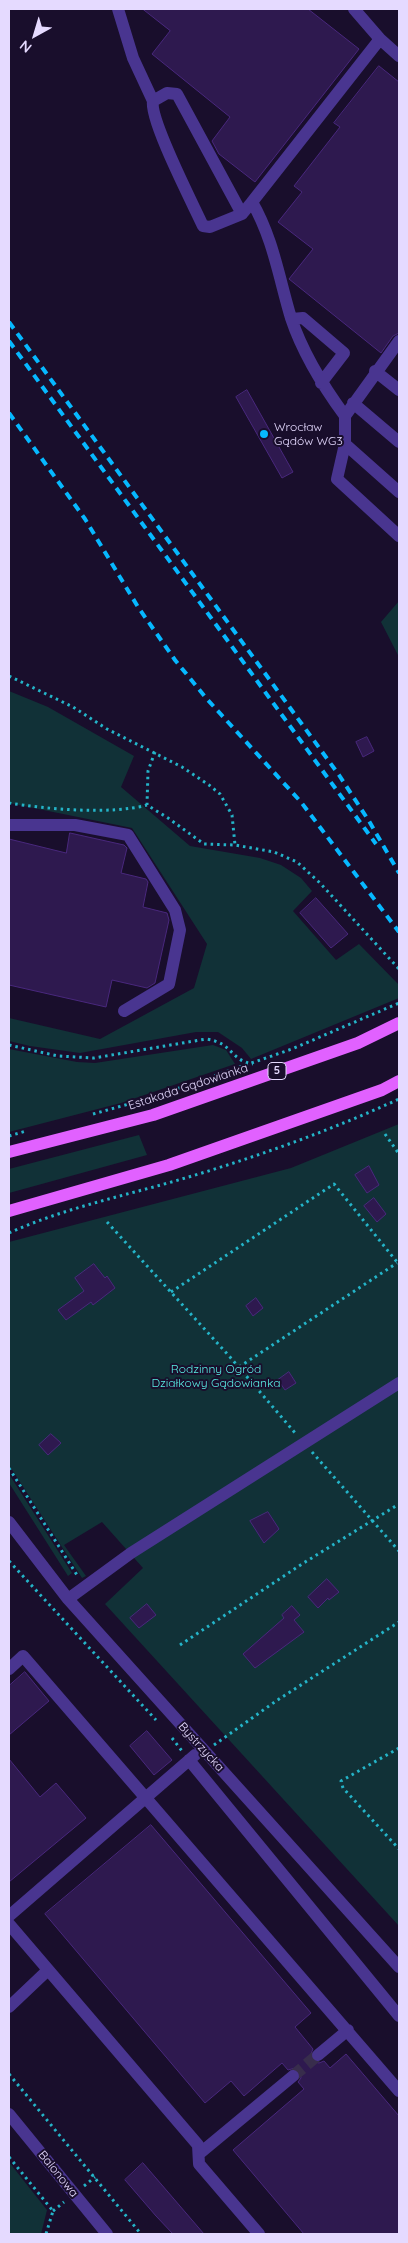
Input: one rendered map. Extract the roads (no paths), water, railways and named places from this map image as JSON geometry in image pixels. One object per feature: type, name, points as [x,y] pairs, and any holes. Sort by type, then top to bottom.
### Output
[{"type":"main road","name":"Estakada Gądowianka","points":[[9,1152],[153,1115],[358,1043],[399,1023]]},
{"type":"main road","points":[[9,1211],[169,1165],[382,1090],[399,1081]]},
{"type":"street","points":[[118,9],[133,58],[153,100],[152,106],[158,124],[203,226],[210,227],[242,214],[380,39]]},
{"type":"street","points":[[354,9],[380,39],[399,56]]},
{"type":"street","points":[[153,100],[167,93],[177,94],[242,214]]},
{"type":"street","points":[[252,202],[264,223],[292,320],[321,383],[345,416]]},
{"type":"street","points":[[292,320],[303,318],[344,353],[321,383]]},
{"type":"street","points":[[399,341],[375,371],[345,416],[345,444],[337,479],[399,536]]},
{"type":"street","points":[[375,371],[399,390]]},
{"type":"street","points":[[354,403],[399,442]]},
{"type":"street","points":[[345,444],[399,492]]},
{"type":"street","points":[[9,825],[76,825],[128,835],[175,910],[180,930],[169,984],[124,1011]]},
{"type":"street","points":[[68,1599],[131,1553],[399,1383]]},
{"type":"street","name":"Bystrzycka","points":[[9,1522],[68,1599],[399,1967]]},
{"type":"street","points":[[9,1669],[23,1656],[399,2090]]},
{"type":"street","points":[[9,1916],[147,1798],[202,1748]]},
{"type":"street","points":[[189,1760],[399,2016]]},
{"type":"street","points":[[9,1924],[198,2145],[199,2164],[258,2234]]},
{"type":"street","points":[[9,2007],[48,1970]]},
{"type":"street","points":[[318,2055],[348,2030]]},
{"type":"street","points":[[199,2154],[293,2076]]},
{"type":"street","name":"Balonowa","points":[[9,2114],[101,2232]]},
{"type":"tunnel","points":[[293,2076],[318,2055]]},
{"type":"railway","points":[[9,322],[339,775],[369,821],[399,873]]},
{"type":"railway","points":[[9,341],[376,844]]},
{"type":"railway","points":[[9,413],[85,519],[138,607],[175,660],[206,698],[301,802],[399,932]]},
{"type":"place","name":"Wrocław Gądów WG3","points":[[264,434]]},
{"type":"park label","name":"Rodzinny Ogród Działkowy Gądowianka","points":[[216,1376]]}]
